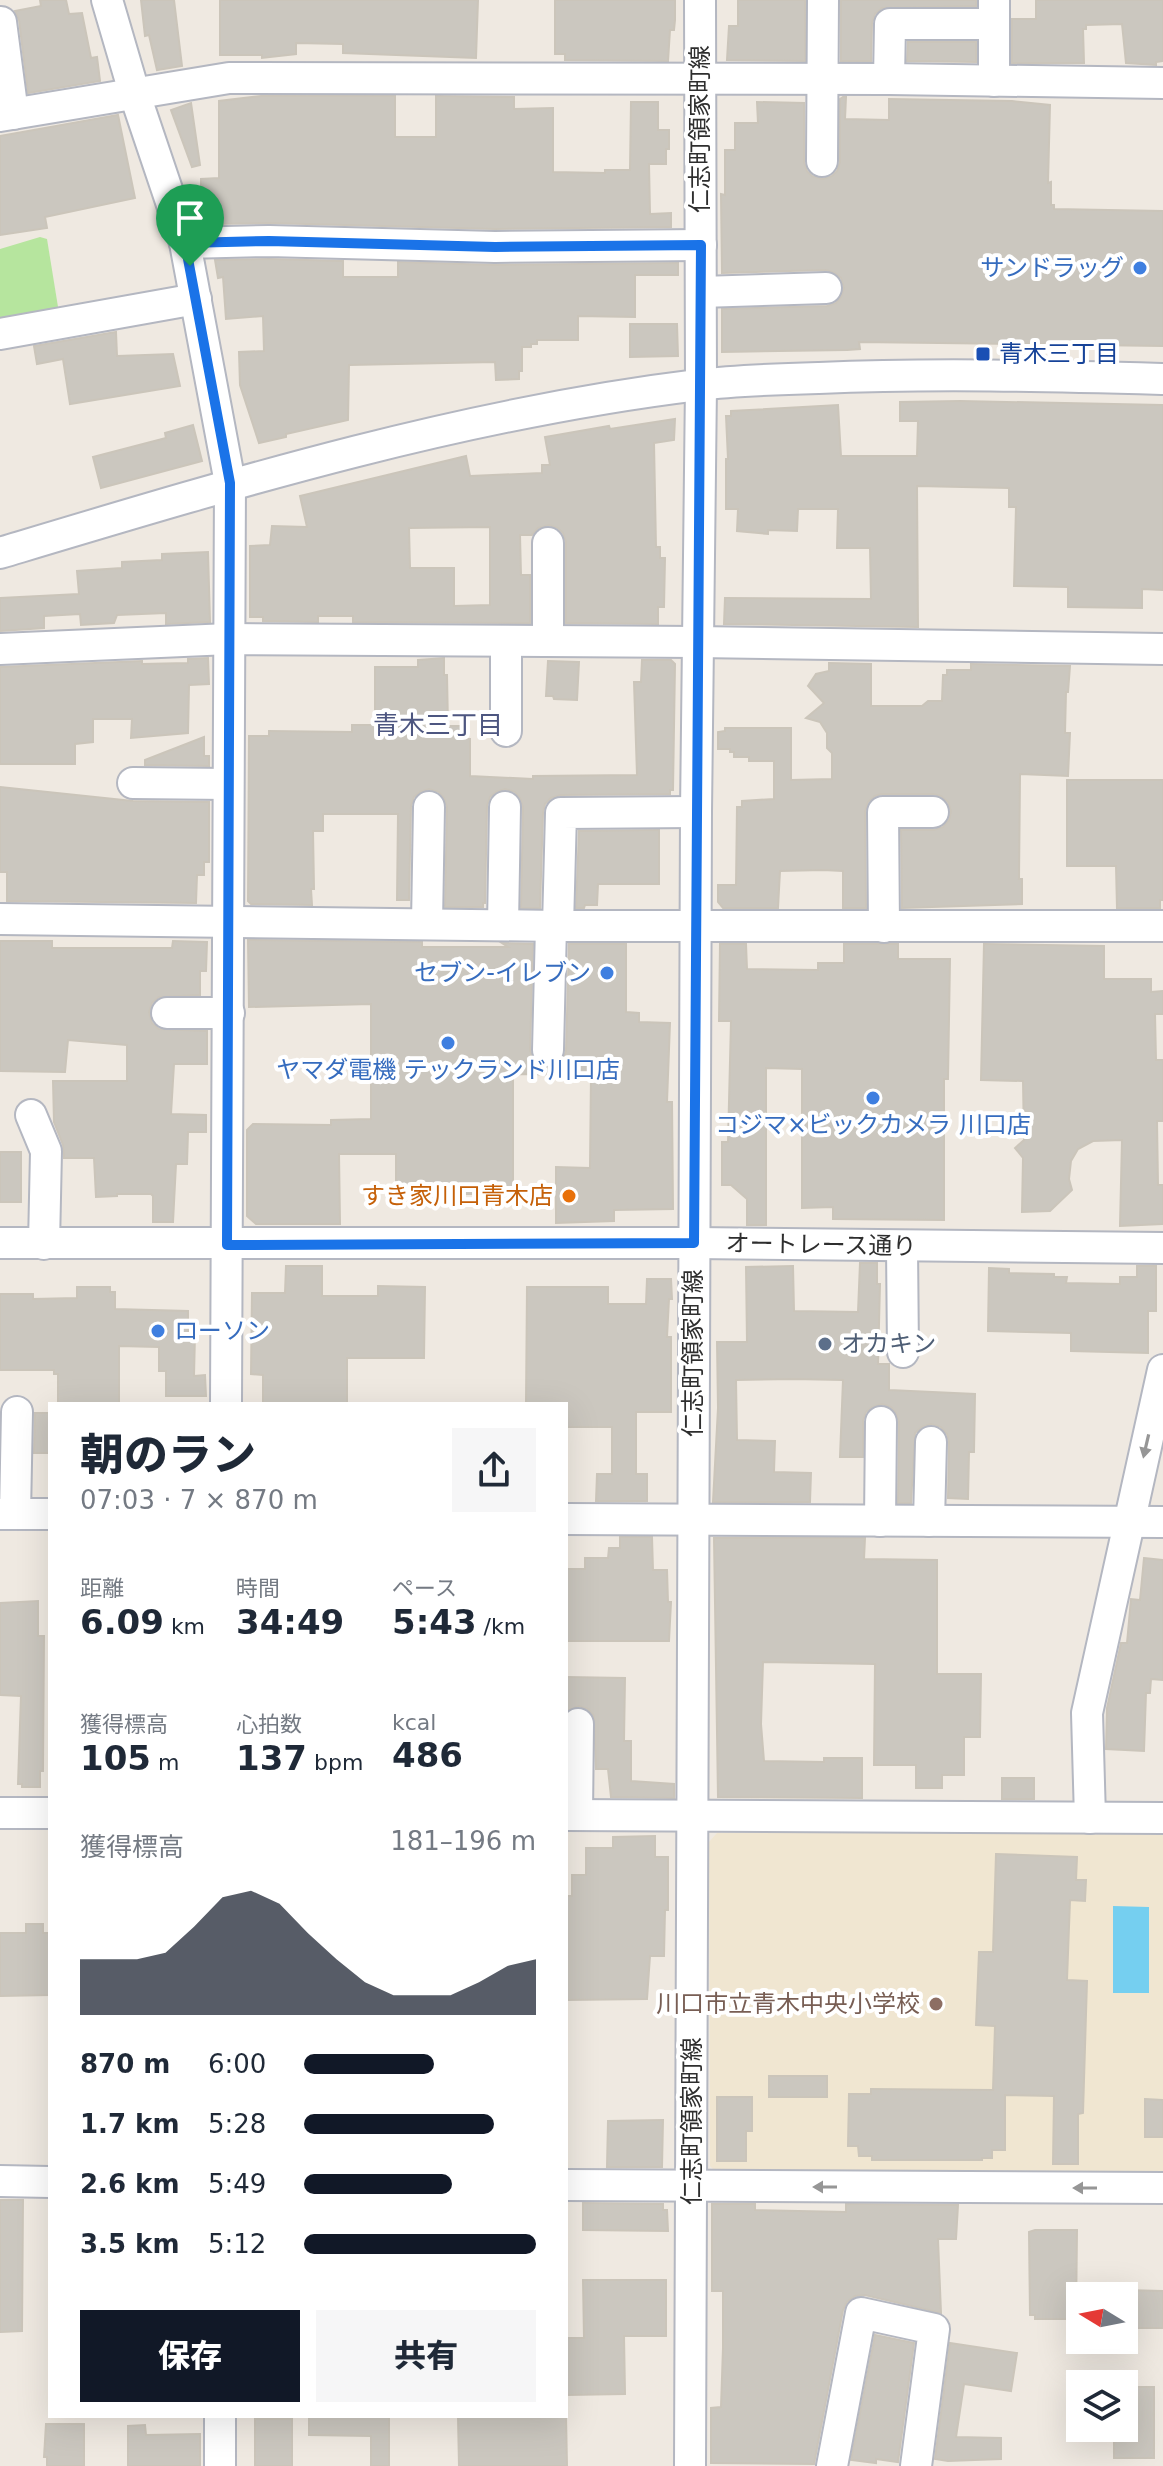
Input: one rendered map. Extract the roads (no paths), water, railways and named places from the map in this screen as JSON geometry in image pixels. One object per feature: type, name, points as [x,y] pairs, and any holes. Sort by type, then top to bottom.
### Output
[{"type":"street","points":[[107,0],[134,92],[185,243],[230,483],[226,1402]]},
{"type":"street","name":"仁志町領家町線","points":[[690,2466],[696,812],[701,385],[700,0]]},
{"type":"street","points":[[822,161],[823,0]]},
{"type":"street","points":[[889,79],[890,24],[994,12],[994,81]]},
{"type":"street","points":[[1,22],[7,115],[229,78],[889,79],[1163,83]]},
{"type":"street","points":[[185,243],[269,241],[495,247],[701,245]]},
{"type":"street","points":[[701,292],[826,288]]},
{"type":"street","points":[[0,334],[196,299]]},
{"type":"street","points":[[0,553],[230,483],[375,445],[584,402],[701,385],[896,374],[1163,379]]},
{"type":"street","points":[[548,543],[548,641]]},
{"type":"street","points":[[0,649],[229,639],[1163,649]]},
{"type":"street","points":[[506,641],[506,731]]},
{"type":"street","points":[[133,783],[228,784]]},
{"type":"street","points":[[427,923],[429,807]]},
{"type":"street","points":[[503,925],[505,807]]},
{"type":"street","points":[[548,1050],[561,813],[696,812]]},
{"type":"street","points":[[884,927],[883,812],[933,812]]},
{"type":"street","points":[[0,919],[555,926],[1163,926]]},
{"type":"street","points":[[167,1013],[229,1013]]},
{"type":"street","points":[[31,1115],[46,1151],[44,1244]]},
{"type":"street","name":"オートレース通り","points":[[0,1243],[694,1243],[1163,1248]]},
{"type":"street","points":[[902,1247],[903,1352]]},
{"type":"street","points":[[1090,1818],[1087,1713],[1163,1370]]},
{"type":"street","points":[[17,1412],[7,1514],[48,1514]]},
{"type":"street","points":[[880,1521],[881,1422]]},
{"type":"street","points":[[929,1521],[931,1442]]},
{"type":"street","points":[[568,1519],[1163,1522]]},
{"type":"street","points":[[578,1724],[572,1815],[1163,1818]]},
{"type":"street","points":[[0,1813],[48,1813]]},
{"type":"street","points":[[0,2181],[48,2182]]},
{"type":"street","points":[[568,2185],[1163,2188]]},
{"type":"street","points":[[832,2466],[861,2313],[934,2329],[916,2466]]},
{"type":"street","points":[[220,2418],[220,2466]]},
{"type":"water","points":[[1113,1906],[1149,1907],[1149,1993],[1113,1993]]},
{"type":"place","name":"サンドラッグ","points":[[1140,268]]},
{"type":"place","name":"青木三丁目","points":[[983,354]]},
{"type":"place","name":"セブン-イレブン","points":[[607,973]]},
{"type":"place","name":"ヤマダ電機 テックランド川口店","points":[[448,1043]]},
{"type":"place","name":"コジマ×ビックカメラ 川口店","points":[[873,1098]]},
{"type":"place","name":"すき家川口青木店","points":[[569,1196]]},
{"type":"place","name":"ローソン","points":[[158,1331]]},
{"type":"place","name":"オカキン","points":[[825,1344]]},
{"type":"place","name":"川口市立青木中央小学校","points":[[936,2004]]},
{"type":"district","name":"青木三丁目","points":[[438,725]]}]
